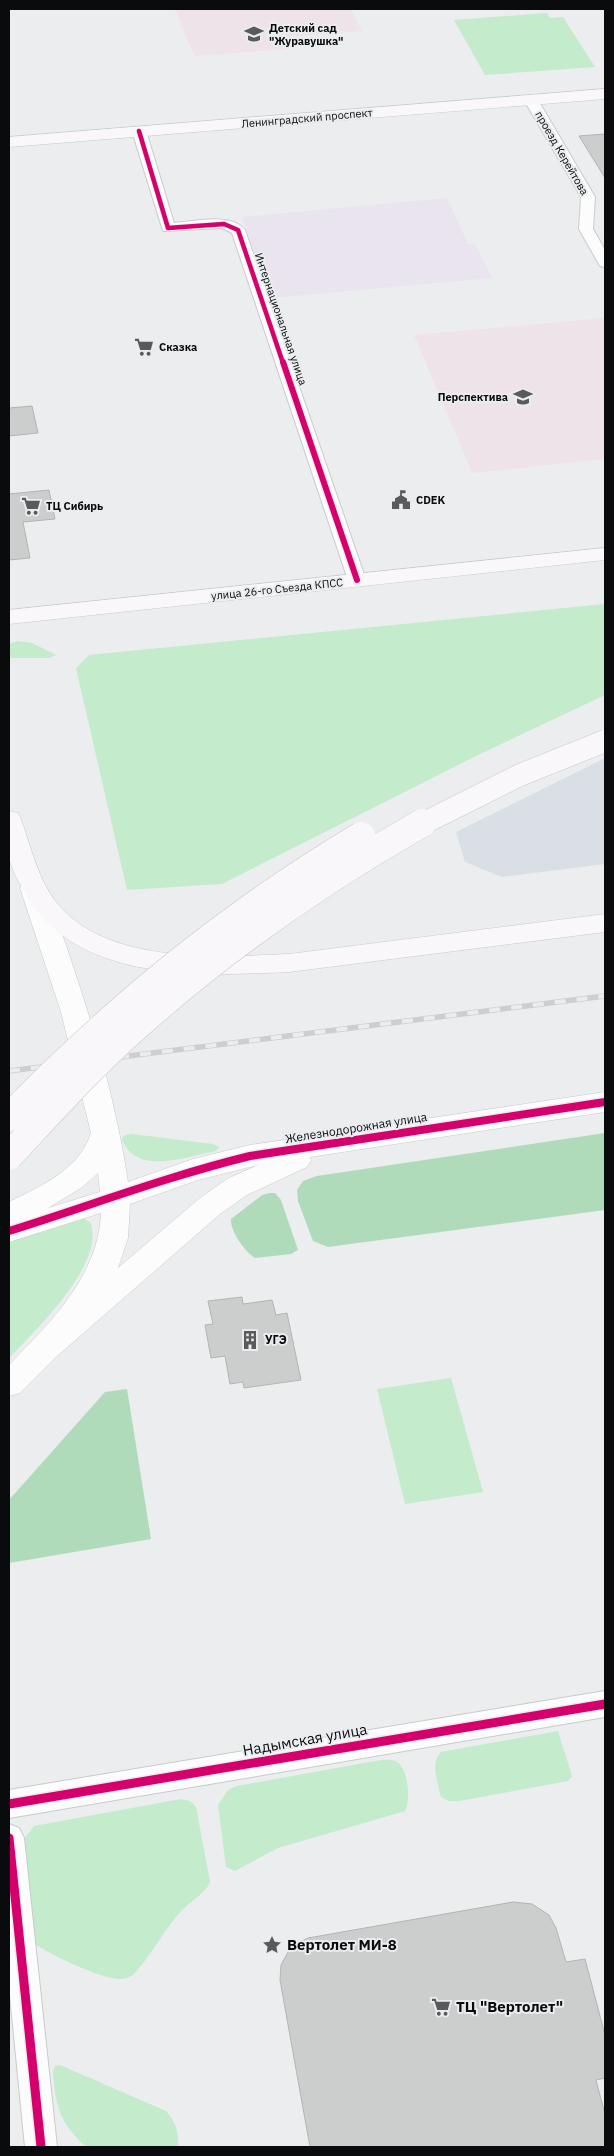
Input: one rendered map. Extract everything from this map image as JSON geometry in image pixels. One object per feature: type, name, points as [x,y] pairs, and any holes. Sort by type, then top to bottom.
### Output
[{"type":"main road","name":"Ленинградский проспект","points":[[9,142],[605,94]]},
{"type":"main road","name":"улица 26-го Съезда КПСС","points":[[9,617],[605,554]]},
{"type":"main road","points":[[9,1117],[99,1028],[151,982],[212,933],[325,856],[428,800],[526,754],[605,724]]},
{"type":"main road","points":[[9,1156],[84,1076],[130,1034],[232,945],[287,904],[342,869],[444,812],[542,766],[605,741]]},
{"type":"main road","points":[[9,819],[33,888],[57,919],[78,936],[119,952],[179,963],[214,965],[299,962],[605,923]]},
{"type":"street","name":"проезд Керейтова","points":[[531,100],[588,197],[586,228],[605,263]]},
{"type":"street","name":"Интернациональная улица","points":[[139,131],[168,228],[224,224],[238,230],[356,580]]},
{"type":"street","points":[[33,888],[77,1015],[90,1061],[105,1133],[115,1198],[111,1249],[102,1271],[45,1348]]},
{"type":"street","name":"Железнодорожная улица","points":[[9,1231],[222,1162],[365,1137],[605,1102]]},
{"type":"street","points":[[9,1214],[68,1182],[87,1166],[98,1152],[105,1133]]},
{"type":"street","points":[[9,1384],[45,1348],[210,1206],[237,1187],[296,1160],[365,1137]]},
{"type":"street","name":"Надымская улица","points":[[9,1804],[605,1704]]},
{"type":"street","points":[[9,1838],[42,2147]]},
{"type":"shaded area","name":"Детский сад \"Журавушка\"","points":[[175,9],[351,9],[362,31],[285,37],[289,49],[194,56]]},
{"type":"shaded area","points":[[447,198],[468,244],[475,244],[492,278],[270,298],[242,217]]},
{"type":"shaded area","name":"Перспектива","points":[[605,318],[605,459],[472,473],[414,335]]},
{"type":"shaded area","points":[[605,758],[605,864],[502,877],[465,862],[456,832]]},
{"type":"green space","points":[[547,13],[550,18],[563,17],[595,67],[485,75],[454,20]]},
{"type":"green space","points":[[605,604],[605,695],[476,756],[222,884],[127,890],[76,668],[89,655]]},
{"type":"green space","points":[[17,641],[32,643],[56,655],[49,658],[9,658],[9,644]]},
{"type":"green space","points":[[605,1133],[605,1210],[328,1247],[313,1241],[298,1201],[297,1190],[303,1181],[317,1176]]},
{"type":"green space","points":[[132,1134],[213,1144],[219,1147],[216,1151],[177,1159],[150,1161],[139,1158],[129,1151],[122,1139],[125,1135]]},
{"type":"green space","points":[[275,1193],[281,1200],[298,1250],[291,1254],[255,1258],[239,1241],[231,1224],[231,1219],[262,1195]]},
{"type":"green space","points":[[83,1218],[90,1222],[92,1238],[88,1256],[79,1275],[51,1314],[9,1358],[9,1239]]},
{"type":"green space","points":[[451,1378],[483,1492],[405,1504],[377,1389]]},
{"type":"green space","points":[[127,1389],[151,1539],[9,1563],[9,1500],[105,1392]]},
{"type":"green space","points":[[558,1731],[572,1776],[568,1781],[459,1801],[449,1801],[441,1797],[435,1767],[441,1752]]},
{"type":"green space","points":[[381,1760],[395,1761],[401,1765],[404,1771],[408,1793],[405,1811],[278,1848],[235,1871],[226,1867],[218,1805],[228,1790],[237,1786]]},
{"type":"green space","points":[[181,1799],[190,1801],[196,1807],[210,1882],[202,1893],[176,1917],[133,1975],[122,1979],[103,1976],[64,1960],[35,1944],[24,1846],[25,1838],[34,1826]]},
{"type":"green space","points":[[60,2065],[166,2111],[176,2128],[178,2147],[86,2147],[70,2130],[57,2104],[53,2071],[55,2066]]},
{"type":"building","points":[[605,134],[605,178],[579,136]]},
{"type":"building","points":[[32,406],[38,433],[9,436],[9,408]]},
{"type":"building","name":"ТЦ Сибирь","points":[[49,490],[55,519],[23,522],[30,558],[9,560],[9,494]]},
{"type":"building","name":"УГЭ","points":[[242,1297],[243,1304],[272,1300],[276,1315],[287,1313],[301,1380],[244,1388],[243,1382],[230,1384],[225,1356],[211,1358],[205,1325],[213,1324],[208,1301]]},
{"type":"building","name":"ТЦ \"Вертолет\"","points":[[513,1902],[532,1904],[549,1915],[556,1928],[566,1962],[585,1959],[605,2035],[605,2078],[596,2080],[605,2114],[605,2147],[310,2147],[280,1980],[281,1965],[288,1952],[294,1945],[308,1938]]},
{"type":"railway","points":[[9,1071],[605,996]]},
{"type":"cycle path","points":[[139,131],[168,228],[224,224],[238,230],[357,580]]},
{"type":"cycle path","points":[[9,1231],[115,1198],[193,1170],[250,1156],[605,1102]]},
{"type":"cycle path","points":[[9,1804],[605,1704]]},
{"type":"cycle path","points":[[9,1838],[41,2147]]},
{"type":"place","name":"Детский сад \"Журавушка\"","points":[[254,34]]},
{"type":"place","name":"Сказка","points":[[144,347]]},
{"type":"place","name":"Перспектива","points":[[523,397]]},
{"type":"place","name":"CDEK","points":[[401,500]]},
{"type":"place","name":"ТЦ Сибирь","points":[[31,506]]},
{"type":"place","name":"УГЭ","points":[[250,1340]]},
{"type":"place","name":"Вертолет МИ-8","points":[[272,1945]]},
{"type":"place","name":"ТЦ \"Вертолет\"","points":[[441,2007]]}]
